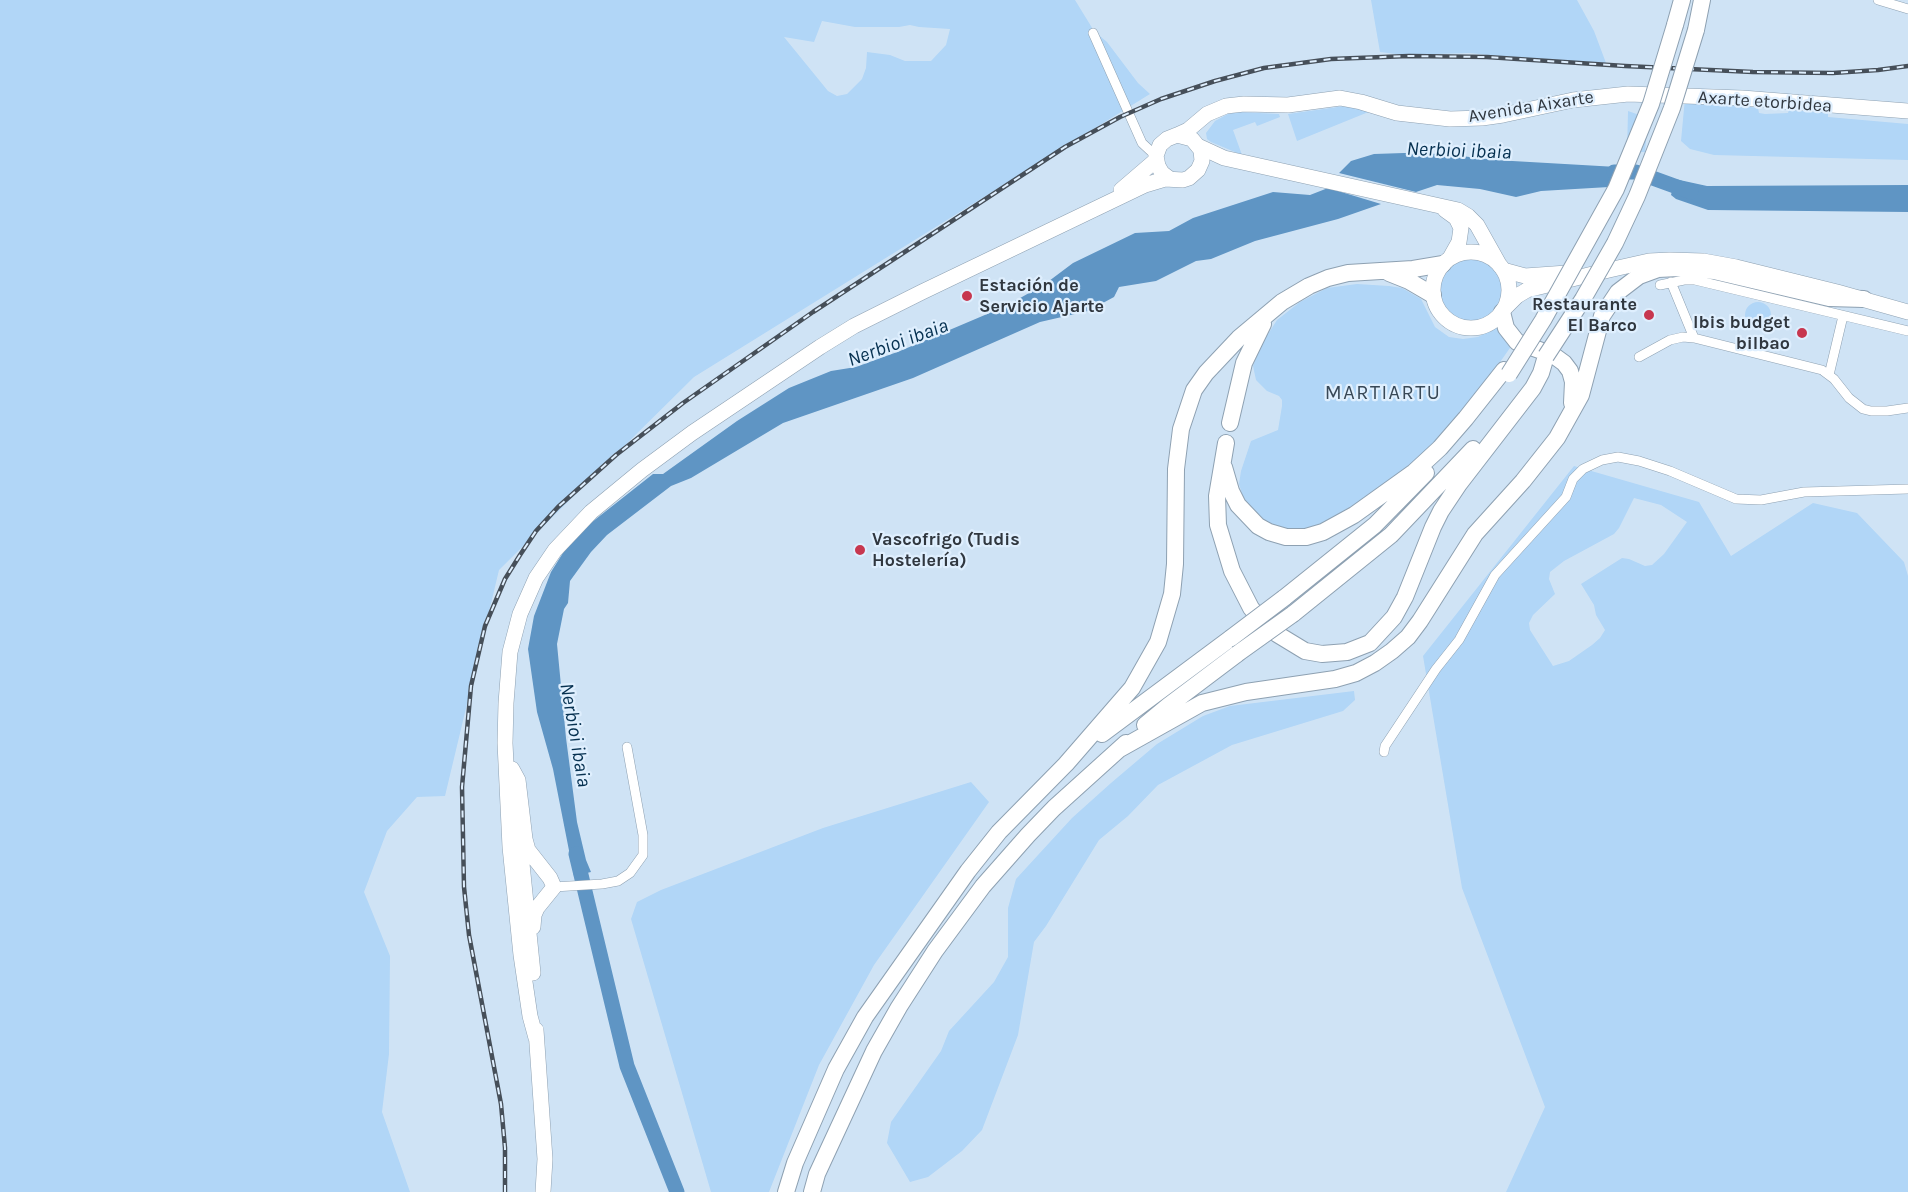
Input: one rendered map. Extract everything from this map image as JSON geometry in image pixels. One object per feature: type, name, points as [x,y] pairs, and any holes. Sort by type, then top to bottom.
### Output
[{"type":"highway","points":[[1066,764],[1155,693],[1284,598],[1375,525],[1445,454],[1507,372],[1532,330],[1543,320],[1616,189],[1651,104],[1682,0]]},
{"type":"highway","points":[[1507,372],[1414,472],[1354,515],[1323,532],[1306,537],[1286,537],[1269,532],[1249,518],[1238,505],[1231,491],[1224,465],[1225,447],[1217,496],[1218,525],[1232,571],[1251,608],[1262,622],[1305,651],[1323,654],[1347,652],[1370,643],[1394,617],[1405,597],[1441,511],[1529,386],[1615,243],[1637,196],[1672,108],[1696,30],[1702,0]]},
{"type":"highway","points":[[786,1192],[795,1163],[836,1069],[865,1017],[968,871],[999,832],[1066,764],[1132,688],[1163,630],[1174,576],[1178,450],[1185,414],[1194,390],[1219,357],[1294,294],[1328,278],[1348,273],[1413,269],[1446,261]]},
{"type":"highway","points":[[1118,750],[1202,703],[1246,692],[1335,679],[1356,673],[1375,663],[1408,637],[1475,534],[1545,453],[1570,416],[1581,395],[1597,329],[1609,303],[1627,283],[1648,272],[1678,268],[1714,271],[1829,298],[1864,299]]},
{"type":"highway","points":[[1383,271],[1410,281],[1432,295]]},
{"type":"highway","points":[[1503,310],[1506,328],[1517,342],[1553,355],[1570,371],[1573,388],[1570,416]]},
{"type":"highway","points":[[1230,423],[1244,363],[1256,336],[1270,313]]},
{"type":"highway","points":[[812,1192],[862,1075],[885,1030],[935,951],[983,886],[1028,835],[1054,808],[1168,706],[1293,614],[1391,535],[1455,470],[1529,386]]},
{"type":"main road","name":"Avenida Aixarte","points":[[1198,121],[1211,111],[1235,104],[1288,105],[1340,98],[1407,115],[1464,119],[1503,115],[1573,100],[1621,94]]},
{"type":"main road","name":"Axarte etorbidea","points":[[1621,94],[1742,98],[1908,111]]},
{"type":"main road","points":[[1088,212],[1120,190],[1177,135],[1188,130],[1198,121]]},
{"type":"main road","points":[[1195,174],[1202,161],[1194,133],[1198,121]]},
{"type":"main road","points":[[1177,135],[1187,136],[1218,156],[1458,210],[1477,225],[1501,268],[1509,289],[1503,310]]},
{"type":"main road","points":[[1158,153],[1160,170],[1170,179]]},
{"type":"main road","points":[[543,1192],[544,1159],[536,1038],[536,993],[507,732],[510,652],[520,614],[546,562],[568,534],[591,512],[692,433],[820,347],[896,306],[1145,185],[1158,180],[1183,180],[1223,163],[1248,162]]},
{"type":"main road","points":[[1435,205],[1453,214],[1461,228],[1459,242],[1434,278],[1432,295],[1439,312],[1453,324],[1462,327],[1480,327],[1489,324],[1517,296],[1527,290],[1649,261],[1670,260],[1703,261],[1779,277],[1908,312]]},
{"type":"main road","points":[[1446,261],[1458,254],[1476,252],[1515,274],[1533,276],[1609,270]]},
{"type":"main road","points":[[507,732],[505,743],[507,808],[521,953],[530,1016],[536,1038]]},
{"type":"main road","points":[[512,769],[518,780],[528,850],[548,886]]},
{"type":"main road","points":[[507,808],[512,822],[518,879],[536,897],[548,886]]},
{"type":"main road","points":[[521,953],[524,943],[520,897],[524,887],[536,873],[548,886]]},
{"type":"main road","points":[[536,993],[539,979],[534,915],[548,886]]},
{"type":"street","points":[[1878,0],[1908,9]]},
{"type":"street","points":[[1094,33],[1142,143],[1158,153]]},
{"type":"street","points":[[1138,134],[1158,153]]},
{"type":"street","points":[[1660,285],[1695,280],[1908,331]]},
{"type":"street","points":[[1671,282],[1694,338]]},
{"type":"street","points":[[1829,375],[1843,316]]},
{"type":"street","points":[[1639,357],[1670,340],[1683,337],[1694,338],[1822,370],[1863,409],[1887,411],[1908,408]]},
{"type":"street","points":[[1384,752],[1385,746],[1436,669],[1459,640],[1495,575],[1566,497],[1573,479],[1582,470],[1602,460],[1618,456],[1670,471],[1736,499],[1761,500],[1804,492],[1908,489]]},
{"type":"street","points":[[548,886],[602,884],[618,881],[630,873],[643,855],[644,846],[627,747]]},
{"type":"shaded area","points":[[0,0],[1075,0],[1094,31],[1107,42],[1138,83],[1150,94],[694,377],[499,570],[445,796],[417,797],[387,831],[364,892],[390,956],[389,1054],[382,1112],[410,1192],[0,1192]],"holes":[[[822,21],[855,27],[910,25],[950,29],[946,45],[931,61],[905,61],[890,55],[867,52],[866,68],[862,79],[847,94],[837,96],[828,91],[784,37],[814,42]]]},
{"type":"shaded area","points":[[1371,0],[1577,0],[1594,31],[1606,63],[1580,64],[1469,53],[1404,55],[1380,52]]},
{"type":"shaded area","points":[[1685,98],[1758,108],[1759,113],[1765,114],[1788,113],[1789,110],[1828,112],[1828,117],[1908,124],[1908,160],[1714,155],[1690,149],[1681,141]]},
{"type":"shaded area","points":[[1352,105],[1371,111],[1297,141],[1288,114]]},
{"type":"shaded area","points":[[1628,111],[1648,118],[1645,152],[1627,152]]},
{"type":"shaded area","points":[[1238,112],[1279,114],[1280,117],[1257,126],[1255,122],[1233,130],[1242,155],[1211,142],[1207,139],[1206,133],[1215,121]]},
{"type":"shaded area","points":[[1404,153],[1617,167],[1609,187],[1541,191],[1516,197],[1480,189],[1437,185],[1416,192],[1339,173],[1351,161],[1374,154]]},
{"type":"shaded area","points":[[1675,179],[1707,186],[1908,185],[1908,212],[1708,210],[1676,199],[1671,195]]},
{"type":"shaded area","points":[[1328,188],[1381,204],[1338,219],[1255,241],[1211,259],[1196,261],[1156,281],[1119,287],[1114,297],[1088,311],[1040,322],[913,378],[783,423],[691,478],[671,486],[607,535],[591,552],[570,581],[568,603],[564,609],[557,644],[577,822],[591,872],[574,876],[553,769],[537,712],[528,649],[534,616],[551,572],[568,545],[587,526],[653,474],[663,474],[737,421],[789,388],[831,371],[856,367],[900,351],[1006,306],[1045,284],[1073,263],[1135,233],[1169,231],[1193,218],[1273,192],[1310,195]]},
{"type":"shaded area","points":[[1470,258],[1488,264],[1496,272],[1502,290],[1496,308],[1488,316],[1470,322],[1452,316],[1444,308],[1438,290],[1444,272],[1452,264]]},
{"type":"shaded area","points":[[1357,284],[1402,288],[1421,299],[1435,327],[1449,337],[1463,339],[1478,337],[1499,326],[1512,345],[1470,405],[1408,469],[1335,517],[1306,531],[1282,532],[1267,525],[1244,500],[1239,484],[1251,441],[1278,430],[1282,406],[1279,396],[1267,391],[1256,380],[1253,366],[1261,345],[1277,320],[1300,302],[1327,288]]},
{"type":"shaded area","points":[[1758,302],[1767,306],[1771,315],[1767,324],[1758,328],[1749,324],[1745,315],[1749,306]]},
{"type":"shaded area","points":[[1574,466],[1699,502],[1731,556],[1813,503],[1857,513],[1904,562],[1908,576],[1908,1192],[1506,1192],[1545,1107],[1462,888],[1423,656]],"holes":[[[1634,498],[1661,505],[1687,522],[1664,554],[1652,565],[1645,566],[1622,558],[1581,584],[1594,605],[1596,615],[1605,630],[1592,645],[1569,661],[1553,666],[1530,630],[1529,623],[1533,615],[1555,594],[1549,579],[1550,572],[1564,561],[1614,534]]]},
{"type":"shaded area","points":[[1354,691],[1355,700],[1343,711],[1232,745],[1158,785],[1128,816],[1099,840],[1034,942],[1018,1035],[982,1130],[962,1151],[928,1177],[910,1182],[887,1143],[891,1122],[941,1051],[949,1031],[994,982],[1008,957],[1008,908],[1016,879],[1072,818],[1111,783],[1157,744],[1203,716],[1230,706]]},
{"type":"shaded area","points":[[971,782],[989,802],[874,965],[819,1065],[769,1192],[711,1192],[631,919],[637,902],[661,890],[823,828]]},
{"type":"waterway","name":"Nerbioi ibaia","points":[[1614,172],[1636,172],[1691,192]]},
{"type":"waterway","name":"Nerbioi ibaia","points":[[576,854],[627,1066],[677,1192]]},
{"type":"railway","points":[[505,1192],[505,1148],[501,1104],[469,935],[464,887],[462,787],[471,686],[485,626],[505,579],[520,555],[536,531],[558,507],[616,455],[683,403],[813,312],[1065,147],[1120,117],[1161,99],[1215,81],[1264,68],[1331,59],[1409,56],[1487,57],[1753,72],[1833,73],[1908,66]]},
{"type":"place","name":"Estación de Servicio Ajarte","points":[[967,296]]},
{"type":"place","name":"Restaurante El Barco","points":[[1649,315]]},
{"type":"place","name":"Ibis budget bilbao","points":[[1802,333]]},
{"type":"place","name":"Vascofrigo (Tudis Hostelería)","points":[[860,550]]},
{"type":"district","name":"MARTIARTU","points":[[1383,393]]}]
